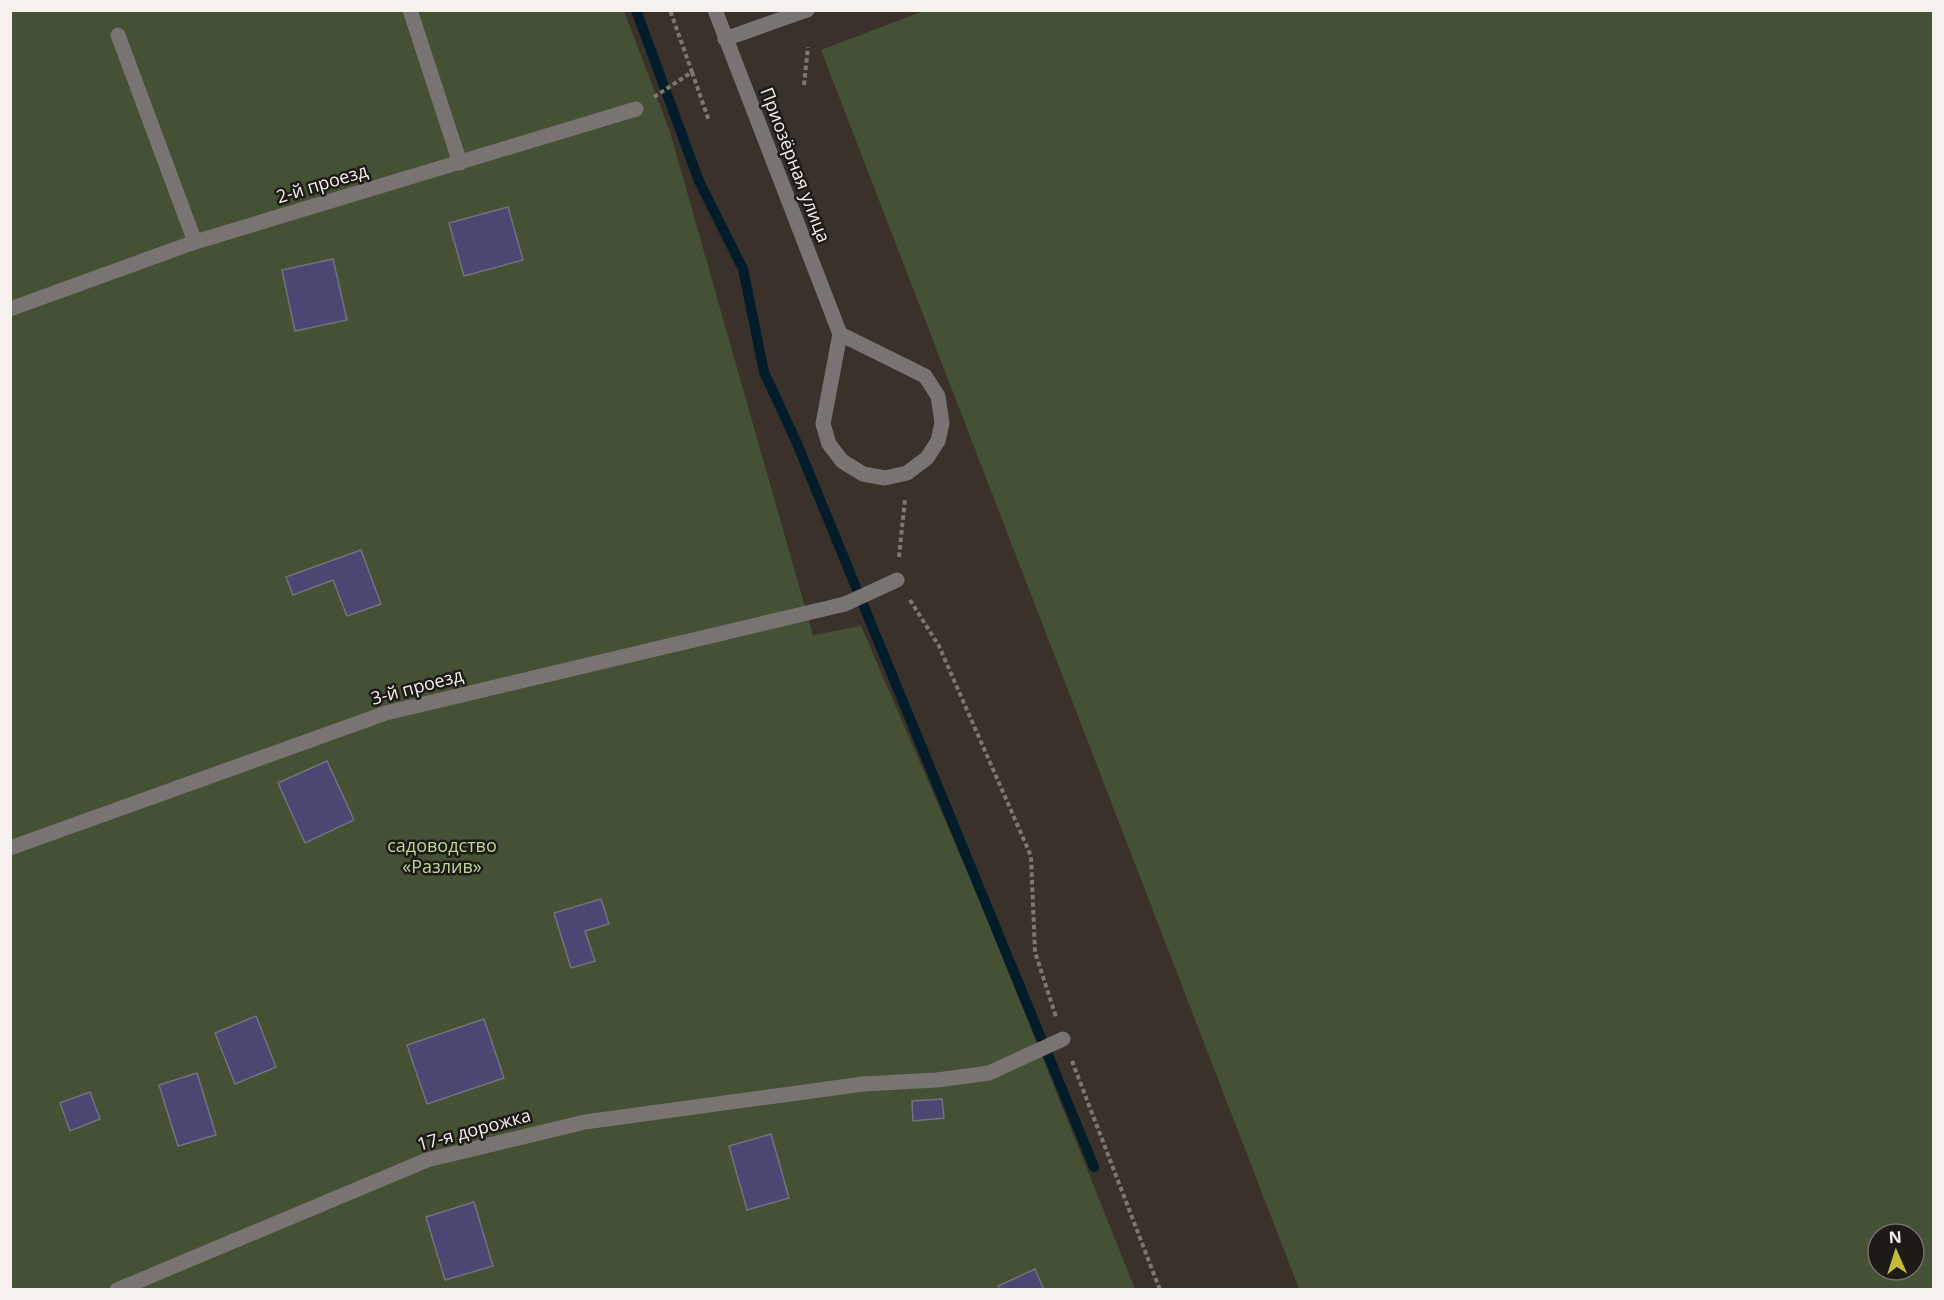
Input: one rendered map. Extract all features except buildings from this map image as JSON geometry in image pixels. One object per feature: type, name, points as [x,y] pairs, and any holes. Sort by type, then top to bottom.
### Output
[{"type":"street","points":[[410,10],[460,163]]},
{"type":"street","name":"Приозёрная улица","points":[[715,10],[840,334]]},
{"type":"street","points":[[725,39],[807,10]]},
{"type":"street","points":[[118,35],[195,242]]},
{"type":"street","name":"2-й проезд","points":[[10,309],[195,242],[636,109]]},
{"type":"street","points":[[840,334],[925,376],[938,396],[942,423],[938,441],[927,458],[907,473],[885,478],[863,474],[842,461],[829,444],[823,424],[840,334]]},
{"type":"street","name":"3-й проезд","points":[[10,848],[386,713],[845,604],[897,580]]},
{"type":"street","name":"17-я дорожка","points":[[117,1290],[427,1160],[585,1122],[863,1084],[937,1080],[989,1073],[1058,1041]]},
{"type":"path","points":[[670,10],[709,121]]},
{"type":"path","points":[[804,85],[808,47]]},
{"type":"path","points":[[658,94],[692,72]]},
{"type":"path","points":[[907,473],[897,580],[939,646],[1031,856],[1035,952],[1058,1041],[1160,1290]]},
{"type":"green space","points":[[926,10],[1933,11],[1933,1289],[1299,1289],[821,50]]},
{"type":"green space","name":"садоводство «Разлив»","points":[[10,11],[624,11],[670,132],[813,635],[861,626],[979,899],[1135,1289],[11,1289]]},
{"type":"waterway","points":[[636,10],[699,181],[743,269],[764,372],[796,441],[1094,1167]]}]
